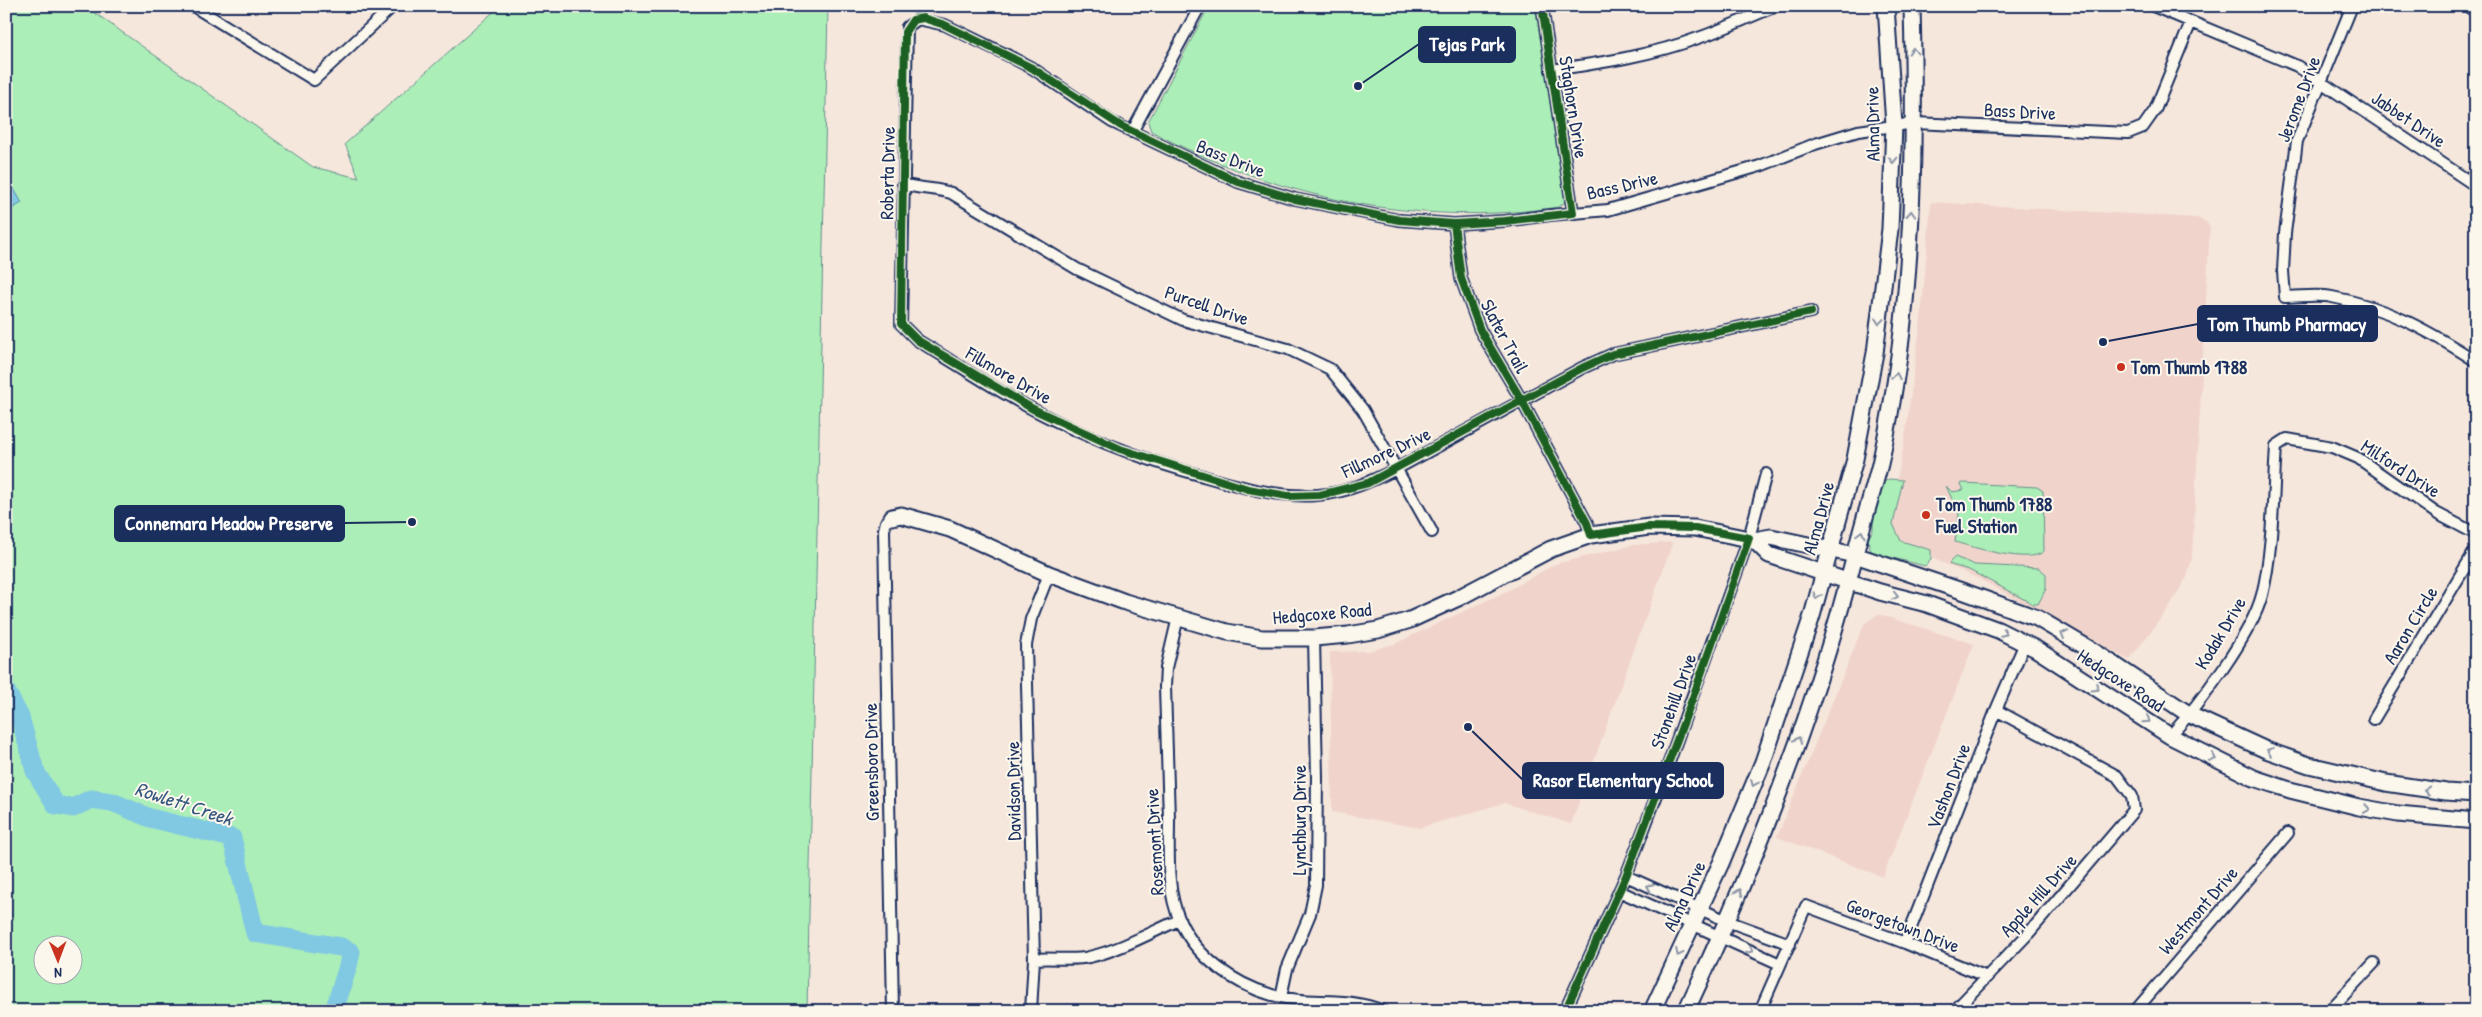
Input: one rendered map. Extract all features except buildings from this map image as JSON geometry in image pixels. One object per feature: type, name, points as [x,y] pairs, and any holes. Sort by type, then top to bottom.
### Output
[{"type":"main road","name":"Alma Drive","points":[[1652,1011],[1694,924],[1762,762],[1798,659],[1855,459],[1875,353],[1890,229],[1894,125],[1886,6]]},
{"type":"main road","points":[[1686,1011],[1727,921],[1810,710],[1849,581],[1880,463],[1899,354],[1910,231],[1915,124],[1912,6]]},
{"type":"main road","points":[[1875,353],[1899,354]]},
{"type":"main road","name":"Hedgcoxe Road","points":[[892,516],[900,515],[950,529],[1049,574],[1125,602],[1228,632],[1262,638],[1314,638],[1378,630],[1410,620],[1458,598],[1551,548],[1592,535],[1649,527],[1695,528],[1752,539],[1771,537],[1855,555],[1962,590],[2037,618],[2098,654],[2190,715],[2266,750],[2309,764],[2386,783],[2446,792],[2476,794]]},
{"type":"main road","name":"Hedgcoxe Road","points":[[1752,539],[1768,555],[1966,617],[2025,643],[2170,736],[2254,778],[2290,790],[2398,814],[2476,821]]},
{"type":"main road","points":[[2025,643],[2037,618]]},
{"type":"main road","points":[[1762,762],[1785,772]]},
{"type":"street","points":[[193,6],[314,80],[393,6]]},
{"type":"street","points":[[1132,132],[1200,6]]},
{"type":"street","name":"Staghorn Drive","points":[[1542,6],[1573,213]]},
{"type":"street","points":[[1551,70],[1606,62],[1654,51],[1700,37],[1776,6]]},
{"type":"street","name":"Jabbet Drive","points":[[2153,6],[2297,66],[2476,186]]},
{"type":"street","name":"Jerome Drive","points":[[2352,6],[2323,82],[2297,141],[2285,233],[2283,271],[2285,297],[2330,296],[2397,315],[2428,330],[2476,361]]},
{"type":"street","points":[[2467,6],[2476,12]]},
{"type":"street","name":"Bass Drive","points":[[909,23],[922,18],[1005,54],[1032,68],[1112,122],[1238,182],[1295,198],[1399,220],[1454,224],[1505,221],[1608,210],[1760,166],[1815,144],[1858,131],[1894,125],[1915,124],[2128,133],[2143,127],[2155,110],[2191,22]]},
{"type":"street","name":"Roberta Drive","points":[[901,324],[906,32],[909,23]]},
{"type":"street","name":"Purcell Drive","points":[[903,184],[919,189],[935,188],[951,194],[1078,269],[1183,320],[1288,349],[1330,369],[1363,410],[1432,532]]},
{"type":"street","name":"Slater Trail","points":[[1454,224],[1461,278],[1469,305],[1480,330],[1522,401],[1592,535]]},
{"type":"street","name":"Fillmore Drive","points":[[901,324],[916,340],[1054,420],[1120,449],[1248,490],[1288,496],[1320,495],[1368,483],[1582,368],[1613,354],[1811,312]]},
{"type":"street","name":"Milford Drive","points":[[2276,446],[2287,439],[2332,447],[2358,458],[2436,513],[2476,534]]},
{"type":"street","name":"Kodak Drive","points":[[2170,736],[2190,715],[2249,626],[2262,597],[2266,572],[2276,446]]},
{"type":"street","name":"Stonehill Drive","points":[[1565,1011],[1626,876],[1693,697],[1752,539],[1766,474]]},
{"type":"street","name":"Greensboro Drive","points":[[892,516],[886,522],[884,530],[893,1011]]},
{"type":"street","name":"Aaron Circle","points":[[2374,718],[2476,549]]},
{"type":"street","name":"Davidson Drive","points":[[1031,1011],[1034,959],[1026,645],[1031,619],[1049,574]]},
{"type":"street","name":"Rosemont Drive","points":[[1178,617],[1166,668],[1165,687],[1170,876],[1179,920],[1190,938],[1212,963],[1255,988],[1281,997],[1303,1000],[1348,1000],[1383,1011]]},
{"type":"street","name":"Lynchburg Drive","points":[[1281,997],[1287,969],[1310,914],[1316,885],[1318,777],[1314,638]]},
{"type":"street","name":"Vashon Drive","points":[[1905,943],[1996,710],[2025,643]]},
{"type":"street","name":"Apple Hill Drive","points":[[1954,1011],[2047,912],[2134,810],[2132,796],[2117,776],[1996,710]]},
{"type":"street","name":"Westmont Drive","points":[[2135,1011],[2288,832]]},
{"type":"street","points":[[1626,876],[1727,921],[1790,944],[1760,1011]]},
{"type":"street","points":[[1619,891],[1780,964]]},
{"type":"street","name":"Georgetown Drive","points":[[1790,944],[1806,906],[1905,943],[1987,977]]},
{"type":"street","points":[[1034,959],[1053,957],[1087,958],[1110,951],[1179,920]]},
{"type":"street","points":[[2329,1011],[2374,963]]},
{"type":"shaded area","points":[[1931,202],[2197,218],[2206,222],[2210,227],[2192,558],[2187,577],[2168,609],[2129,660],[1979,579],[1907,547],[1891,535],[1893,500],[1905,438],[1921,318]]},
{"type":"shaded area","points":[[1673,542],[1571,824],[1504,803],[1419,828],[1332,812],[1330,652],[1368,651],[1394,644],[1507,591],[1555,564],[1633,545]]},
{"type":"shaded area","points":[[1878,614],[1974,644],[1883,877],[1777,837],[1864,624]]},
{"type":"green space","points":[[6,6],[85,6],[313,167],[359,178],[345,144],[500,6],[828,6],[807,1011],[6,1011]]},
{"type":"green space","points":[[1209,6],[1537,6],[1566,201],[1559,207],[1506,213],[1453,213],[1401,210],[1349,202],[1298,190],[1248,174],[1199,154],[1151,131],[1148,122]]},
{"type":"green space","points":[[1889,479],[1903,480],[1893,524],[1901,541],[1931,550],[1931,560],[1925,566],[1873,553],[1870,549],[1868,539],[1873,530],[1873,517],[1882,483]]},
{"type":"green space","points":[[1961,484],[2037,487],[2043,491],[2044,551],[2037,555],[2015,556],[1955,542],[1959,514],[1946,486],[1952,492],[1964,490]]},
{"type":"green space","points":[[1955,557],[1975,565],[2039,568],[2046,574],[2046,589],[2038,604],[2033,604],[1969,570],[1951,565],[1949,563]]},
{"type":"water","points":[[6,180],[10,182],[22,203],[6,212]]},
{"type":"waterway","name":"Rowlett Creek","points":[[6,691],[20,717],[35,771],[56,805],[73,808],[91,799],[112,802],[150,818],[232,838],[255,933],[341,947],[351,952],[334,1011]]},
{"type":"cycle path","points":[[1542,6],[1573,213],[1505,221],[1454,224],[1399,220],[1295,199],[1238,182],[1121,126],[1032,68],[945,25],[923,18],[913,20],[905,32],[901,324],[917,340],[1033,409],[1120,449],[1248,489],[1288,496],[1320,495],[1368,483],[1582,368],[1613,354],[1811,312]]},
{"type":"cycle path","points":[[1454,224],[1461,278],[1480,330],[1522,401],[1587,523],[1591,535],[1649,527],[1695,528],[1749,538],[1693,697],[1626,876],[1565,1011]]},
{"type":"place","name":"Tejas Park","points":[[1358,86]]},
{"type":"place","name":"Tom Thumb Pharmacy","points":[[2103,342]]},
{"type":"place","name":"Tom Thumb 1788","points":[[2121,367]]},
{"type":"place","name":"Tom Thumb 1788 Fuel Station","points":[[1926,515]]},
{"type":"place","name":"Connemara Meadow Preserve","points":[[412,522]]},
{"type":"place","name":"Rasor Elementary School","points":[[1468,727]]}]
